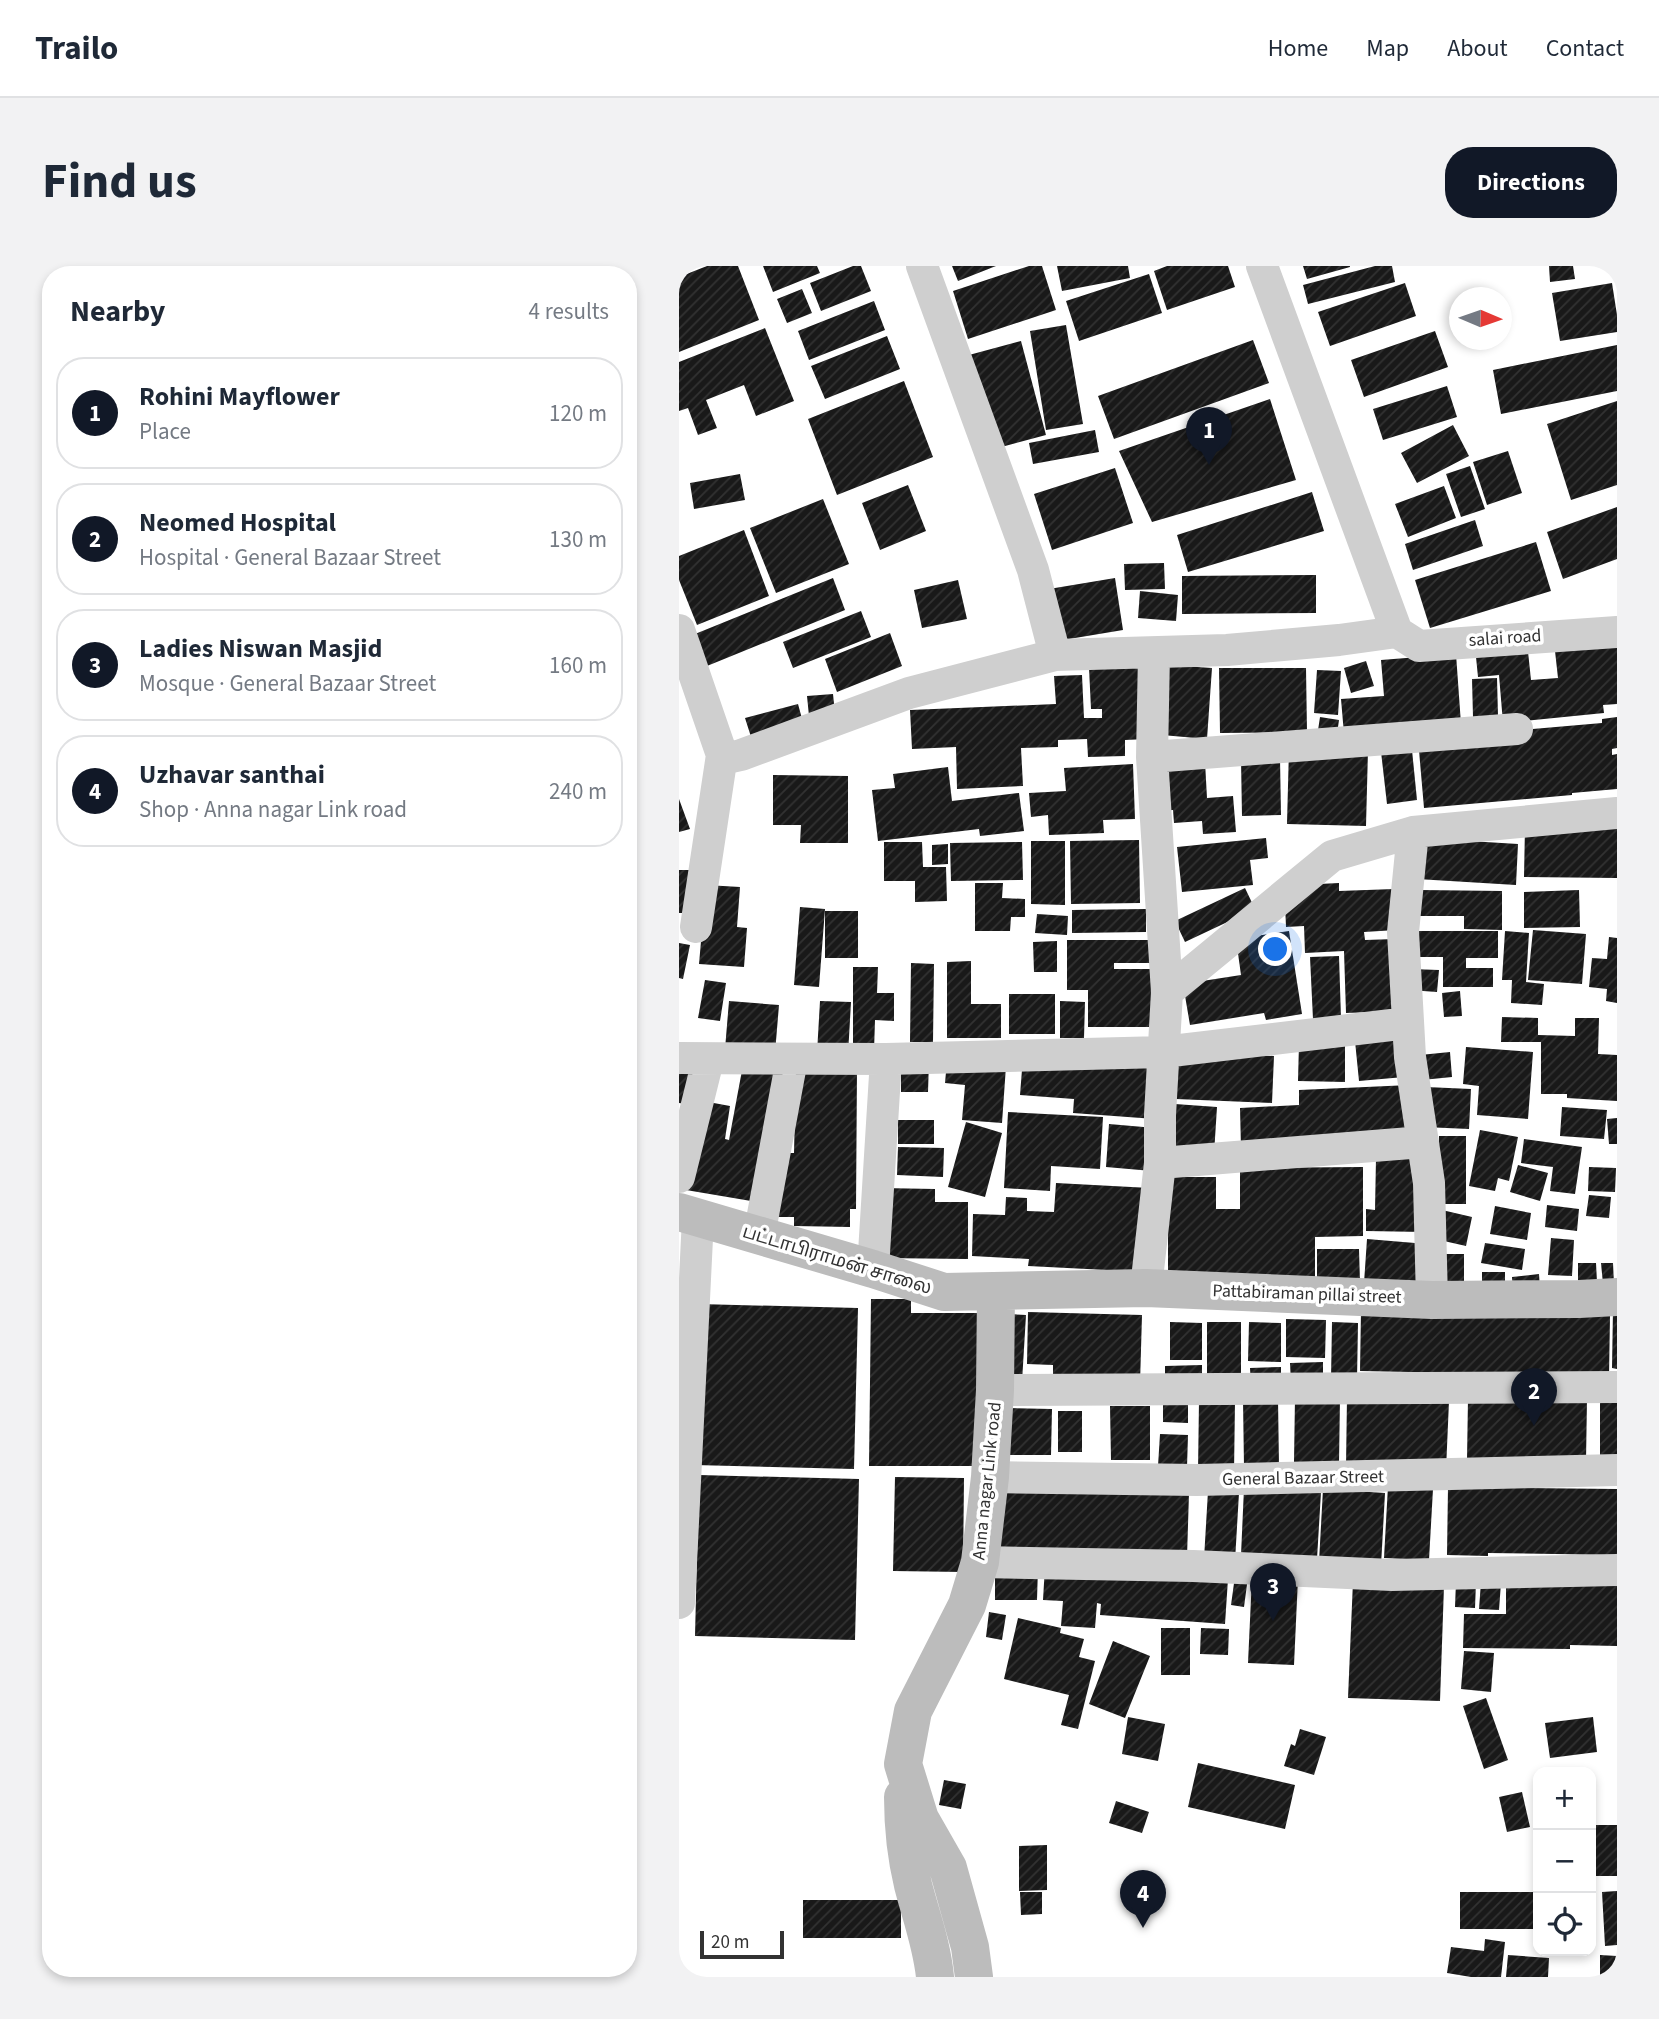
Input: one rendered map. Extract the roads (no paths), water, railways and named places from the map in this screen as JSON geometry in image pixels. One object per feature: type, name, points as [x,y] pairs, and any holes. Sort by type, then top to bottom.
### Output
[{"type":"street","points":[[922,266],[1033,570],[1055,654]]},
{"type":"street","points":[[722,755],[741,755],[909,693],[1055,654],[1154,653],[1339,640],[1398,632],[1262,266]]},
{"type":"street","points":[[679,629],[722,755],[696,927]]},
{"type":"street","name":"salai road","points":[[1398,632],[1419,646],[1617,632]]},
{"type":"street","points":[[1146,1287],[1160,1163],[1167,992],[1152,757],[1154,653]]},
{"type":"street","points":[[1152,757],[1517,729]]},
{"type":"street","points":[[1167,992],[1332,856],[1413,832],[1617,813]]},
{"type":"street","points":[[1413,832],[1403,932],[1410,1057],[1429,1183],[1432,1300]]},
{"type":"street","points":[[679,1177],[693,1059],[886,1059],[1163,1052],[1408,1023]]},
{"type":"street","points":[[759,1236],[792,1059]]},
{"type":"street","points":[[873,1269],[886,1059]]},
{"type":"street","points":[[1160,1163],[1423,1142]]},
{"type":"street","points":[[679,1602],[688,1215]]},
{"type":"street","name":"பட்டாபிராமன் சாலை","points":[[688,1215],[944,1292],[996,1292]]},
{"type":"street","name":"Pattabiraman pillai street","points":[[996,1292],[1146,1287],[1432,1300],[1617,1297]]},
{"type":"street","name":"Anna nagar Link road","points":[[974,1977],[948,1868],[920,1819],[903,1764],[913,1711],[967,1605],[980,1562],[990,1477],[995,1390],[996,1292]]},
{"type":"street","points":[[995,1390],[1617,1387]]},
{"type":"street","name":"General Bazaar Street","points":[[990,1477],[1197,1480],[1617,1470]]},
{"type":"street","points":[[980,1562],[1193,1566],[1392,1575],[1617,1570]]},
{"type":"street","points":[[903,1764],[903,1828],[935,1977]]},
{"type":"place","name":"Rohini Mayflower","points":[[1209,465]]},
{"type":"place","name":"Neomed Hospital","points":[[1534,1426]]},
{"type":"place","name":"Ladies Niswan Masjid","points":[[1273,1621]]},
{"type":"place","name":"Uzhavar santhai","points":[[1143,1928]]}]
